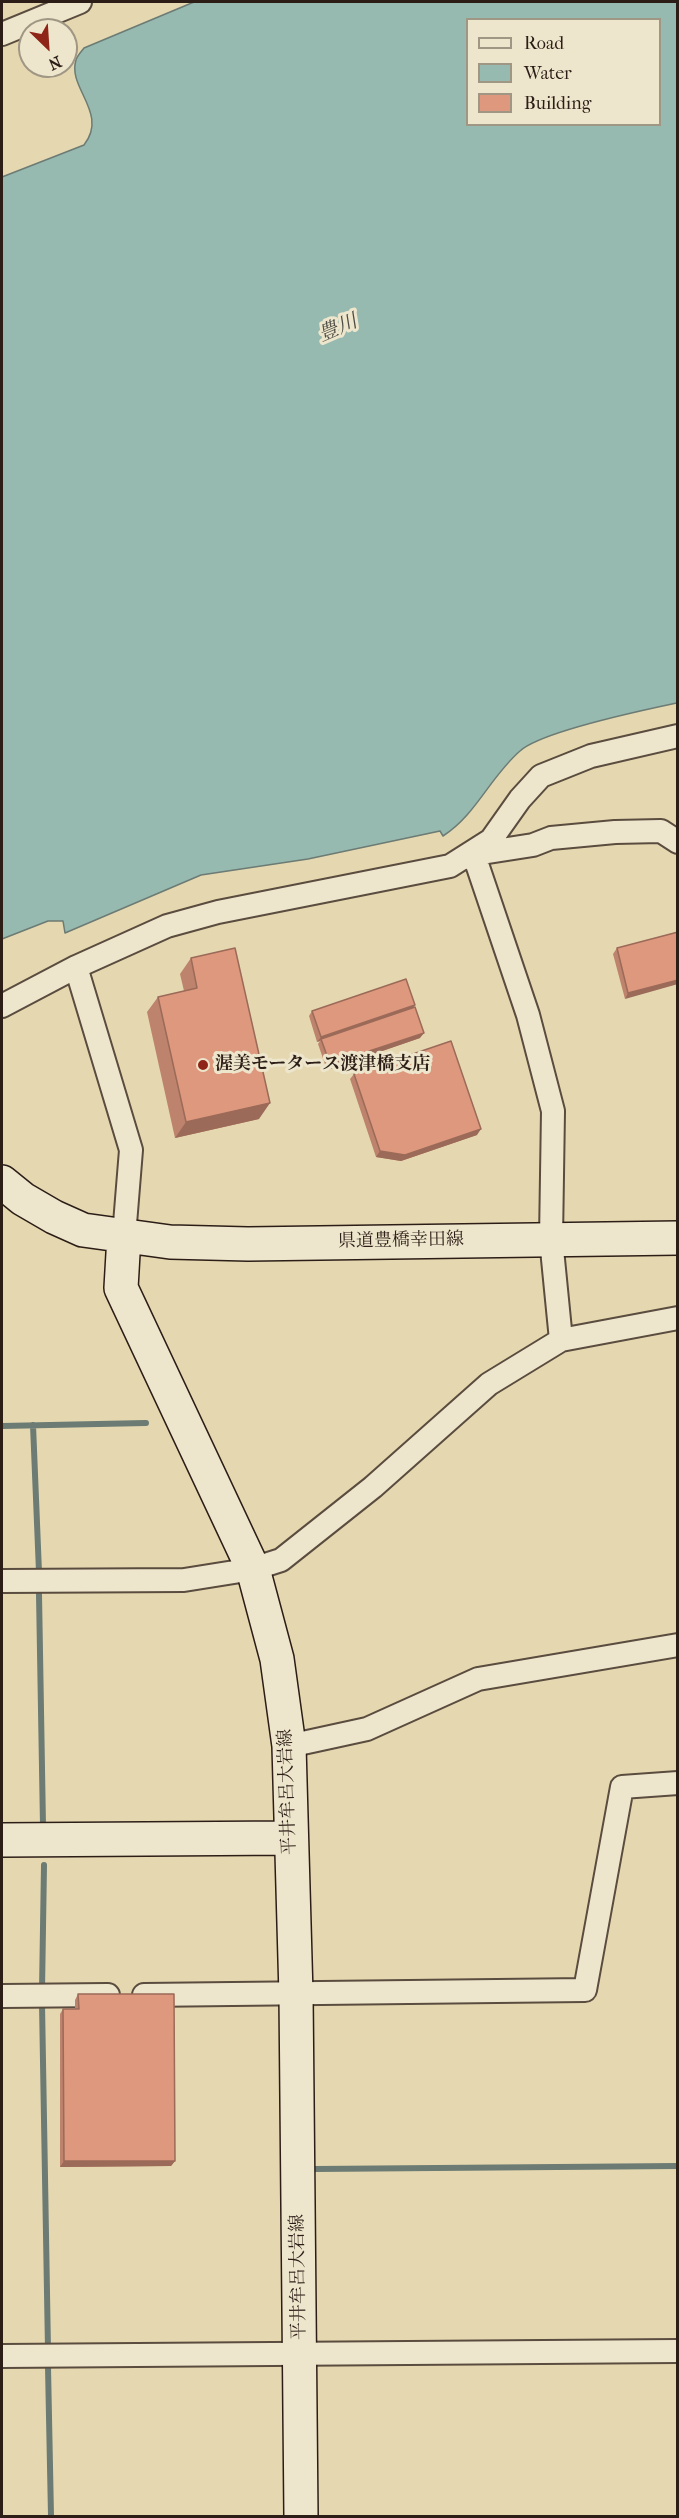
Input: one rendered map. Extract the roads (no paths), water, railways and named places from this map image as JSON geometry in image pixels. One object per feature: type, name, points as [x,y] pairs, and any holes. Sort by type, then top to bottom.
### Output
[{"type":"main road","points":[[2,1182],[22,1199],[83,1230],[124,1236]]},
{"type":"main road","name":"県道豊橋幸田線","points":[[124,1236],[170,1242],[248,1244],[678,1238]]},
{"type":"main road","name":"平井牟呂大岩線","points":[[124,1236],[121,1288],[253,1569],[276,1659],[289,1746],[296,1995],[301,2517]]},
{"type":"main road","points":[[2,1840],[290,1838]]},
{"type":"street","points":[[2,34],[80,2]]},
{"type":"street","points":[[2,1006],[76,967],[167,926],[218,912],[450,866],[491,840],[541,776],[591,756],[678,736]]},
{"type":"street","points":[[469,855],[533,845],[551,838],[615,832],[661,831],[678,842]]},
{"type":"street","points":[[469,855],[477,864],[528,1016],[553,1111],[551,1239],[561,1340]]},
{"type":"street","points":[[76,967],[131,1150],[124,1236]]},
{"type":"street","points":[[2,1581],[184,1580],[253,1569],[281,1560],[373,1487],[489,1384],[561,1340],[678,1318]]},
{"type":"street","points":[[289,1746],[367,1728],[478,1679],[678,1645]]},
{"type":"street","points":[[2,1996],[296,1995],[585,1990],[622,1787],[678,1784]]},
{"type":"street","points":[[2,2356],[678,2351]]},
{"type":"water","name":"豊川","points":[[194,2],[677,2],[677,703],[594,722],[532,743],[509,761],[465,818],[443,836],[440,831],[308,859],[201,875],[65,933],[63,921],[48,921],[2,939],[2,177],[84,145],[92,122],[90,111],[77,81],[78,57],[84,48]]},
{"type":"waterway","points":[[2,1426],[146,1423]]},
{"type":"waterway","points":[[33,1425],[39,1572]]},
{"type":"waterway","points":[[39,1594],[43,1826]]},
{"type":"waterway","points":[[42,1990],[44,1865]]},
{"type":"waterway","points":[[42,2004],[48,2350]]},
{"type":"waterway","points":[[315,2169],[678,2166]]},
{"type":"waterway","points":[[48,2367],[51,2516]]},
{"type":"place","name":"渥美モータース渡津橋支店","points":[[203,1065]]}]
